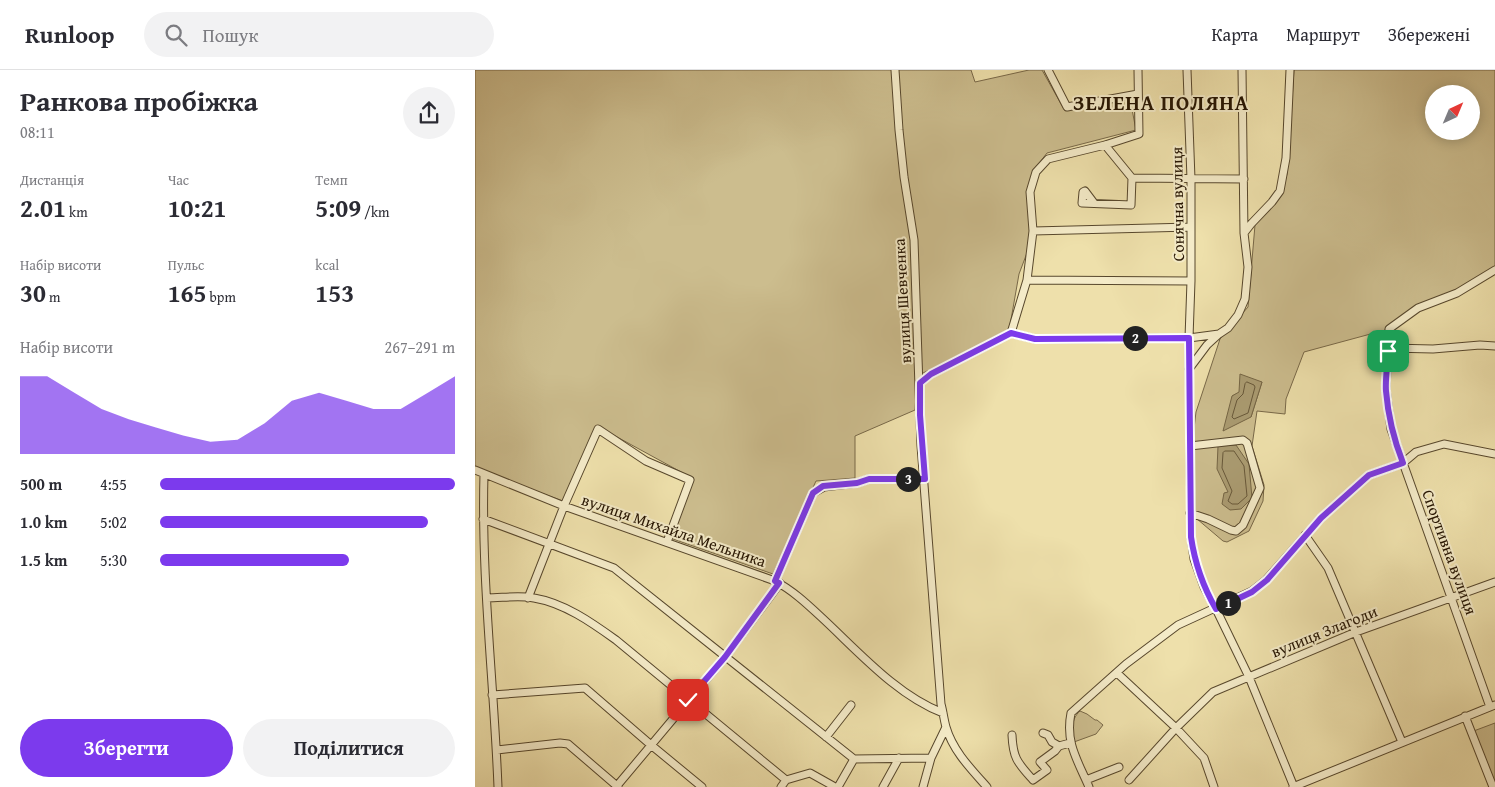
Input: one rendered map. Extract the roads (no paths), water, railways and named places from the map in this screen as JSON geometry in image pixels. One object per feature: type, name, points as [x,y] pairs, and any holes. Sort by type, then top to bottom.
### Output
[{"type":"street","name":"вулиця Шевченка","points":[[895,70],[904,177],[914,240],[920,415],[940,690],[946,727],[962,759],[987,787]]},
{"type":"street","points":[[1048,70],[1067,107],[1138,94]]},
{"type":"street","points":[[1011,333],[1027,280],[1033,231],[1030,192],[1036,172],[1048,159],[1105,145],[1139,134],[1139,70]]},
{"type":"street","name":"Сонячна вулиця","points":[[1187,70],[1191,179],[1189,338],[1191,537],[1203,587],[1216,609],[1249,677],[1296,786]]},
{"type":"street","points":[[1189,369],[1207,345],[1228,328],[1238,315],[1245,299],[1247,267],[1244,233],[1241,70]]},
{"type":"street","points":[[1244,233],[1273,202],[1280,191],[1286,158],[1290,70]]},
{"type":"street","points":[[1095,203],[1131,205],[1132,178],[1105,145]]},
{"type":"street","points":[[1132,178],[1244,178]]},
{"type":"street","points":[[1033,231],[1191,227]]},
{"type":"street","name":"Спортивна вулиця","points":[[1492,706],[1391,429],[1386,389],[1389,329],[1418,308],[1457,293],[1495,270]]},
{"type":"street","points":[[1027,280],[1191,281]]},
{"type":"street","points":[[920,381],[1011,333],[1035,339],[1189,338],[1219,334]]},
{"type":"street","points":[[1389,348],[1433,349],[1480,345],[1495,346]]},
{"type":"street","points":[[528,598],[564,506],[598,429],[646,461],[690,480],[667,542]]},
{"type":"street","points":[[1190,446],[1243,440],[1247,443],[1260,488],[1243,525],[1236,531],[1190,513]]},
{"type":"street","points":[[1119,767],[1088,784],[1070,743],[1069,725],[1071,713],[1126,664],[1178,625],[1252,592],[1267,580],[1321,518],[1369,475],[1403,463],[1416,452],[1444,444],[1495,454]]},
{"type":"street","name":"вулиця Михайла Мельника","points":[[475,470],[564,506],[777,582],[798,597],[905,692],[943,713]]},
{"type":"street","points":[[484,474],[483,519],[498,787]]},
{"type":"street","points":[[497,750],[559,743],[567,744],[617,787],[725,657],[777,582],[813,493],[823,486],[857,483],[869,479],[925,479]]},
{"type":"street","points":[[483,519],[614,568],[854,759],[931,758]]},
{"type":"street","points":[[1305,535],[1328,568],[1357,632],[1402,742]]},
{"type":"street","name":"вулиця Злагоди","points":[[1129,780],[1176,728],[1213,692],[1357,632],[1495,582]]},
{"type":"street","points":[[487,598],[528,598],[550,602],[591,622],[786,780]]},
{"type":"street","points":[[1117,673],[1176,728],[1204,758],[1213,787]]},
{"type":"street","points":[[492,695],[585,688],[651,746],[702,787]]},
{"type":"street","points":[[826,737],[851,704]]},
{"type":"street","points":[[1296,786],[1492,706]]},
{"type":"street","points":[[1465,716],[1493,787]]},
{"type":"street","points":[[923,787],[931,758],[946,727]]},
{"type":"street","points":[[1043,734],[1048,735],[1052,742],[1059,746]]},
{"type":"street","points":[[1011,735],[1012,752],[1015,759],[1033,780],[1047,770],[1040,762],[1059,746],[1070,743]]},
{"type":"street","points":[[883,787],[899,758]]},
{"type":"street","points":[[781,787],[786,780],[810,773],[837,787],[854,759]]},
{"type":"water","points":[[1240,374],[1262,382],[1251,417],[1223,431],[1232,396],[1239,392]]},
{"type":"water","points":[[1236,445],[1249,464],[1252,498],[1241,509],[1230,510],[1222,504],[1224,493],[1228,492],[1217,469],[1218,446]]},
{"type":"district","name":"ЗЕЛЕНА ПОЛЯНА","points":[[1161,103]]}]
